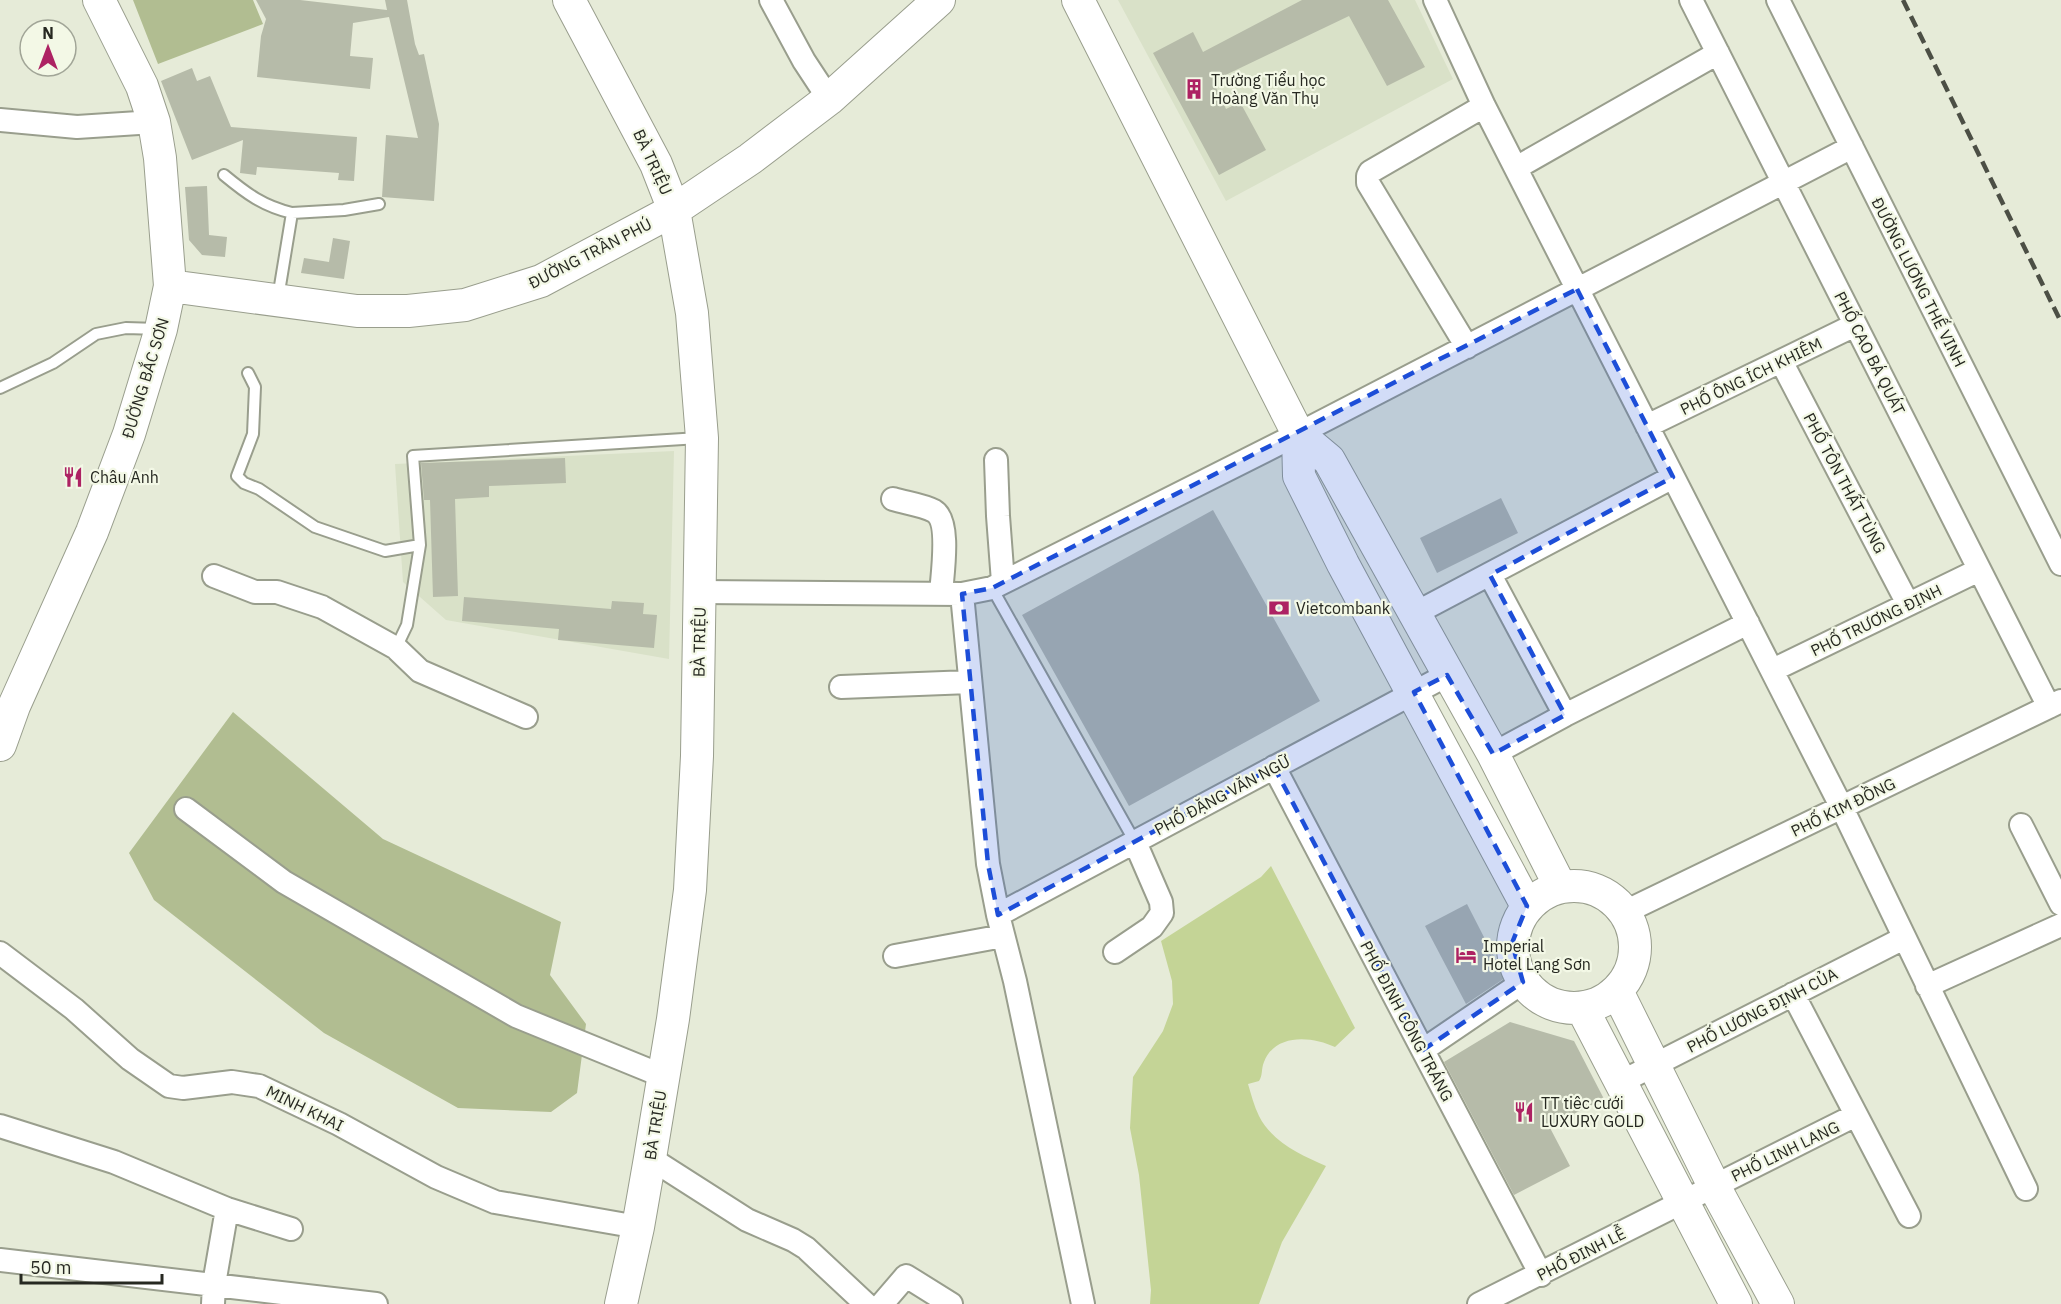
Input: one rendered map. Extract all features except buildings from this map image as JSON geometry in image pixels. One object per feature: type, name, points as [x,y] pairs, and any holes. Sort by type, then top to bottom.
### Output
[{"type":"street","name":"ĐƯỜNG BẮC SƠN","points":[[0,745],[14,706],[92,532],[129,434],[161,329],[170,286],[160,158],[154,122],[142,86],[99,0]]},
{"type":"street","name":"BÀ TRIỆU","points":[[569,0],[656,164],[674,210],[692,313],[702,438],[697,756],[690,890],[650,1158],[621,1304]]},
{"type":"street","points":[[771,0],[804,61],[829,99]]},
{"type":"street","name":"ĐƯỜNG TRẦN PHÚ","points":[[170,286],[357,311],[408,311],[465,305],[541,280],[674,210],[750,159],[829,99],[939,0]]},
{"type":"street","points":[[1078,0],[1298,434],[1329,460],[1493,754],[1560,886]]},
{"type":"street","points":[[1435,0],[1484,106],[1842,808],[2026,1189]]},
{"type":"street","name":"PHỐ CAO BÁ QUÁT","points":[[1691,0],[1979,570],[2055,704]]},
{"type":"street","name":"ĐƯỜNG LƯƠNG THẾ VINH","points":[[1778,0],[2061,564]]},
{"type":"street","points":[[1516,168],[1718,53]]},
{"type":"street","points":[[1467,347],[1368,183],[1368,176],[1370,172],[1484,106]]},
{"type":"street","points":[[0,120],[77,127],[154,122]]},
{"type":"street","points":[[699,592],[952,594],[998,585],[1298,434],[1851,147]]},
{"type":"street","name":"PHỐ ÔNG ÍCH KHIÊM","points":[[1647,426],[1855,325]]},
{"type":"street","name":"PHỐ TÔN THẤT TÙNG","points":[[1781,361],[1908,604]]},
{"type":"street","points":[[1298,434],[1299,476],[1343,564],[1414,692],[1527,906]]},
{"type":"street","points":[[996,460],[998,585]]},
{"type":"street","points":[[1414,614],[1673,477]]},
{"type":"street","points":[[893,499],[934,512],[941,518],[944,530],[952,594],[970,682],[988,864],[1083,1304]]},
{"type":"street","points":[[1343,564],[1376,547]]},
{"type":"street","name":"PHỐ TRƯƠNG ĐỊNH","points":[[1773,670],[1979,570]]},
{"type":"street","points":[[1490,574],[1565,715]]},
{"type":"street","points":[[214,576],[255,592],[277,592],[322,606],[396,648],[420,671],[526,717]]},
{"type":"street","points":[[1493,754],[1748,623]]},
{"type":"street","name":"PHỐ ĐẶNG VĂN NGỮ","points":[[895,956],[1000,926],[1135,842],[1447,675]]},
{"type":"street","points":[[841,687],[970,682]]},
{"type":"street","name":"PHỐ KIM ĐỒNG","points":[[1625,912],[2055,704]]},
{"type":"street","name":"PHỐ ĐINH CÔNG TRÁNG","points":[[1274,767],[1541,1275]]},
{"type":"street","points":[[186,809],[284,882],[516,1016],[663,1076]]},
{"type":"street","points":[[2021,825],[2061,904]]},
{"type":"street","points":[[1114,952],[1152,927],[1162,913],[1161,902],[1135,842]]},
{"type":"street","points":[[1579,885],[1597,889],[1625,912],[1632,927],[1635,944],[1634,961],[1627,977],[1617,991],[1601,1002],[1582,1008],[1565,1008],[1535,995],[1523,982],[1514,964],[1512,943],[1516,923],[1527,906],[1542,894],[1560,886],[1579,885]]},
{"type":"street","points":[[1927,986],[2061,925]]},
{"type":"street","name":"PHỐ LƯƠNG ĐỊNH CỦA","points":[[1620,1083],[1904,938]]},
{"type":"street","name":"MINH KHAI","points":[[0,953],[74,1009],[130,1059],[169,1086],[183,1088],[232,1082],[260,1086],[339,1124],[436,1177],[495,1202],[638,1227]]},
{"type":"street","points":[[1423,1050],[1523,982]]},
{"type":"street","points":[[1617,991],[1714,1186],[1778,1304]]},
{"type":"street","name":"PHỐ LINH LANG","points":[[1793,994],[1909,1216]]},
{"type":"street","points":[[1582,1008],[1736,1304]]},
{"type":"street","name":"PHỐ LINH LANG","points":[[1683,1202],[1856,1115]]},
{"type":"street","points":[[0,1126],[114,1162],[227,1209],[291,1229]]},
{"type":"street","points":[[650,1158],[747,1220],[806,1248],[852,1300]]},
{"type":"street","name":"PHỐ ĐINH LỄ","points":[[1479,1304],[1683,1202]]},
{"type":"street","points":[[214,1294],[227,1209]]},
{"type":"street","points":[[0,1260],[214,1294],[376,1304]]},
{"type":"street","points":[[882,1304],[906,1276],[951,1304]]},
{"type":"lane","points":[[224,175],[251,197],[273,208],[292,213],[344,210],[379,204]]},
{"type":"lane","points":[[277,301],[292,213]]},
{"type":"lane","points":[[0,388],[53,363],[96,334],[126,328],[161,329]]},
{"type":"lane","points":[[248,374],[255,387],[253,434],[237,476],[244,483],[259,489],[315,527],[385,551],[420,545]]},
{"type":"lane","points":[[396,648],[407,625],[420,545],[413,456],[702,438]]},
{"type":"lane","points":[[998,585],[1135,842]]},
{"type":"highlighted area","points":[[1577,289],[1673,477],[1490,575],[1565,715],[1493,754],[1447,675],[1414,692],[1527,906],[1512,943],[1523,982],[1423,1050],[1274,767],[998,915],[988,864],[962,594],[992,588]]},
{"type":"shaded area","points":[[133,0],[253,0],[263,24],[158,64]]},
{"type":"shaded area","points":[[1118,0],[1415,0],[1453,79],[1226,201]]},
{"type":"shaded area","points":[[674,451],[669,659],[446,620],[403,582],[395,464]]},
{"type":"shaded area","points":[[233,712],[383,839],[561,922],[550,975],[586,1024],[577,1093],[551,1112],[458,1108],[324,1033],[154,900],[129,853]]},
{"type":"shaded area","points":[[1271,866],[1355,1028],[1335,1047],[1305,1039],[1276,1046],[1264,1062],[1259,1081],[1248,1084],[1259,1116],[1271,1133],[1297,1152],[1326,1166],[1282,1242],[1259,1304],[1150,1304],[1151,1290],[1139,1175],[1130,1128],[1133,1077],[1163,1031],[1173,1004],[1172,981],[1161,941],[1261,877]]},
{"type":"railway","points":[[1903,0],[2061,322]]},
{"type":"place","name":"Trường Tiểu học Hoàng Văn Thụ","points":[[1194,89]]},
{"type":"place","name":"Châu Anh","points":[[73,477]]},
{"type":"place","name":"Vietcombank","points":[[1279,608]]},
{"type":"place","name":"Imperial Hotel Lạng Sơn","points":[[1466,955]]},
{"type":"place","name":"TT tiêc cưới LUXURY GOLD","points":[[1524,1112]]}]
